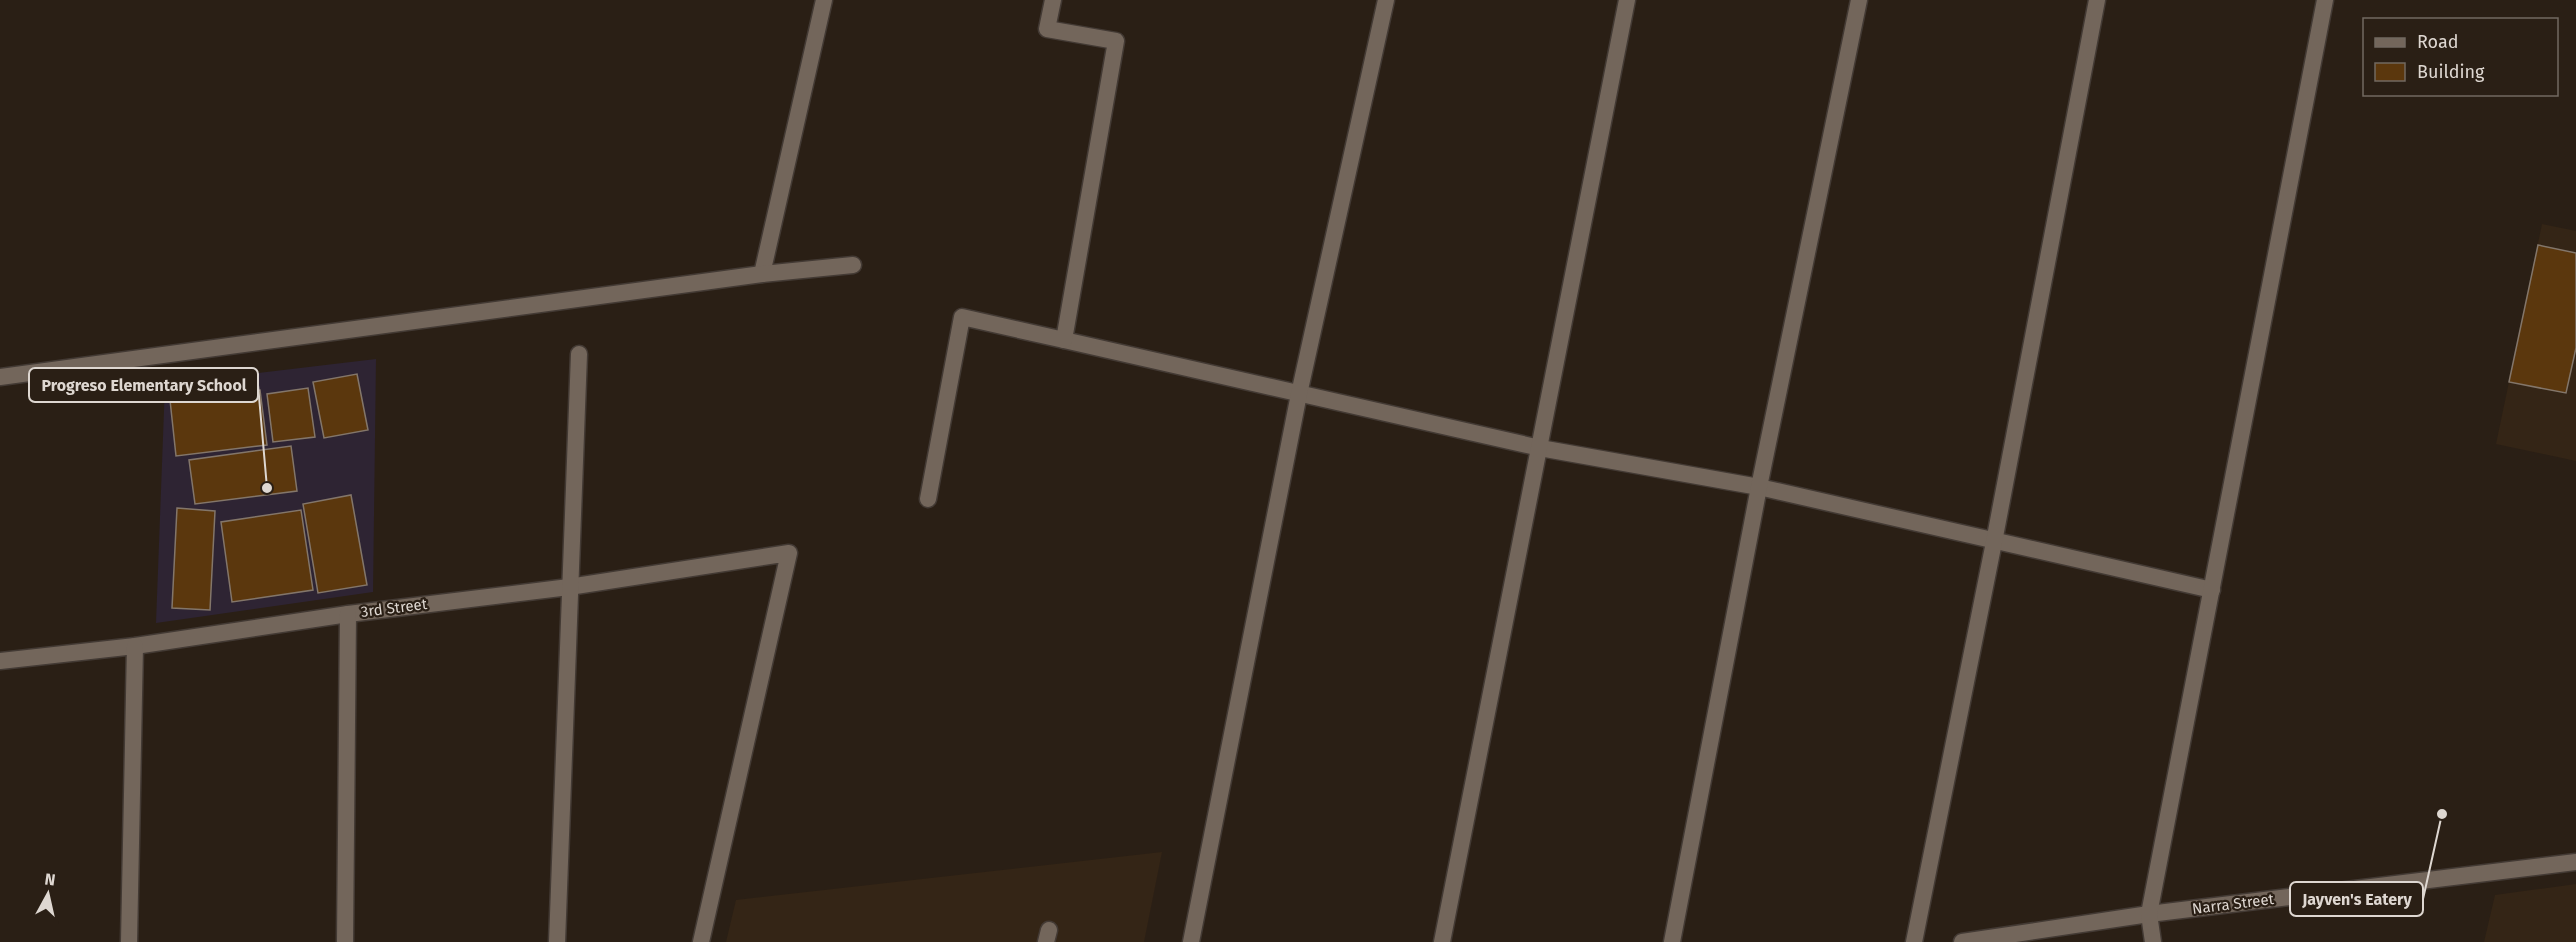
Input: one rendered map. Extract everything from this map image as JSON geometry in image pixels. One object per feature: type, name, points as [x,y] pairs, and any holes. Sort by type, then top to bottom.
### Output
[{"type":"street","points":[[762,274],[824,0]]},
{"type":"street","points":[[1053,0],[1047,29],[1116,41],[1064,340]]},
{"type":"street","points":[[1191,942],[1299,394],[1386,0]]},
{"type":"street","points":[[1442,942],[1627,0]]},
{"type":"street","points":[[1672,942],[1758,488],[1859,0]]},
{"type":"street","points":[[1914,942],[1994,542],[2097,0]]},
{"type":"street","points":[[2153,942],[2149,914],[2325,0]]},
{"type":"street","points":[[0,377],[762,274],[853,265]]},
{"type":"street","points":[[928,499],[962,317],[1540,448],[1758,488],[2212,590]]},
{"type":"street","points":[[556,942],[579,354]]},
{"type":"street","name":"3rd Street","points":[[0,661],[135,646],[348,614],[569,587],[789,553],[701,942]]},
{"type":"street","points":[[345,942],[348,614]]},
{"type":"street","points":[[129,942],[135,646]]},
{"type":"street","name":"Narra Street","points":[[1962,942],[2149,914],[2576,862]]},
{"type":"shaded area","points":[[2542,224],[2576,231],[2576,461],[2496,444]]},
{"type":"shaded area","points":[[376,359],[373,592],[156,623],[165,384]]},
{"type":"shaded area","points":[[1162,852],[1144,942],[726,942],[736,900]]},
{"type":"shaded area","points":[[2576,884],[2576,942],[2484,942],[2495,895]]},
{"type":"building","points":[[2538,245],[2576,253],[2576,348],[2566,393],[2509,382]]},
{"type":"building","points":[[357,374],[368,430],[324,438],[313,382]]},
{"type":"building","points":[[308,388],[315,437],[273,442],[267,394]]},
{"type":"building","points":[[260,390],[267,445],[176,456],[170,400]]},
{"type":"building","points":[[291,446],[297,491],[195,504],[189,460]]},
{"type":"building","points":[[351,495],[367,585],[318,593],[303,504]]},
{"type":"building","points":[[177,508],[215,511],[210,610],[172,608]]},
{"type":"building","points":[[301,510],[313,590],[232,602],[221,522]]},
{"type":"place","name":"Progreso Elementary School","points":[[267,488]]},
{"type":"place","name":"Jayven's Eatery","points":[[2442,814]]}]
